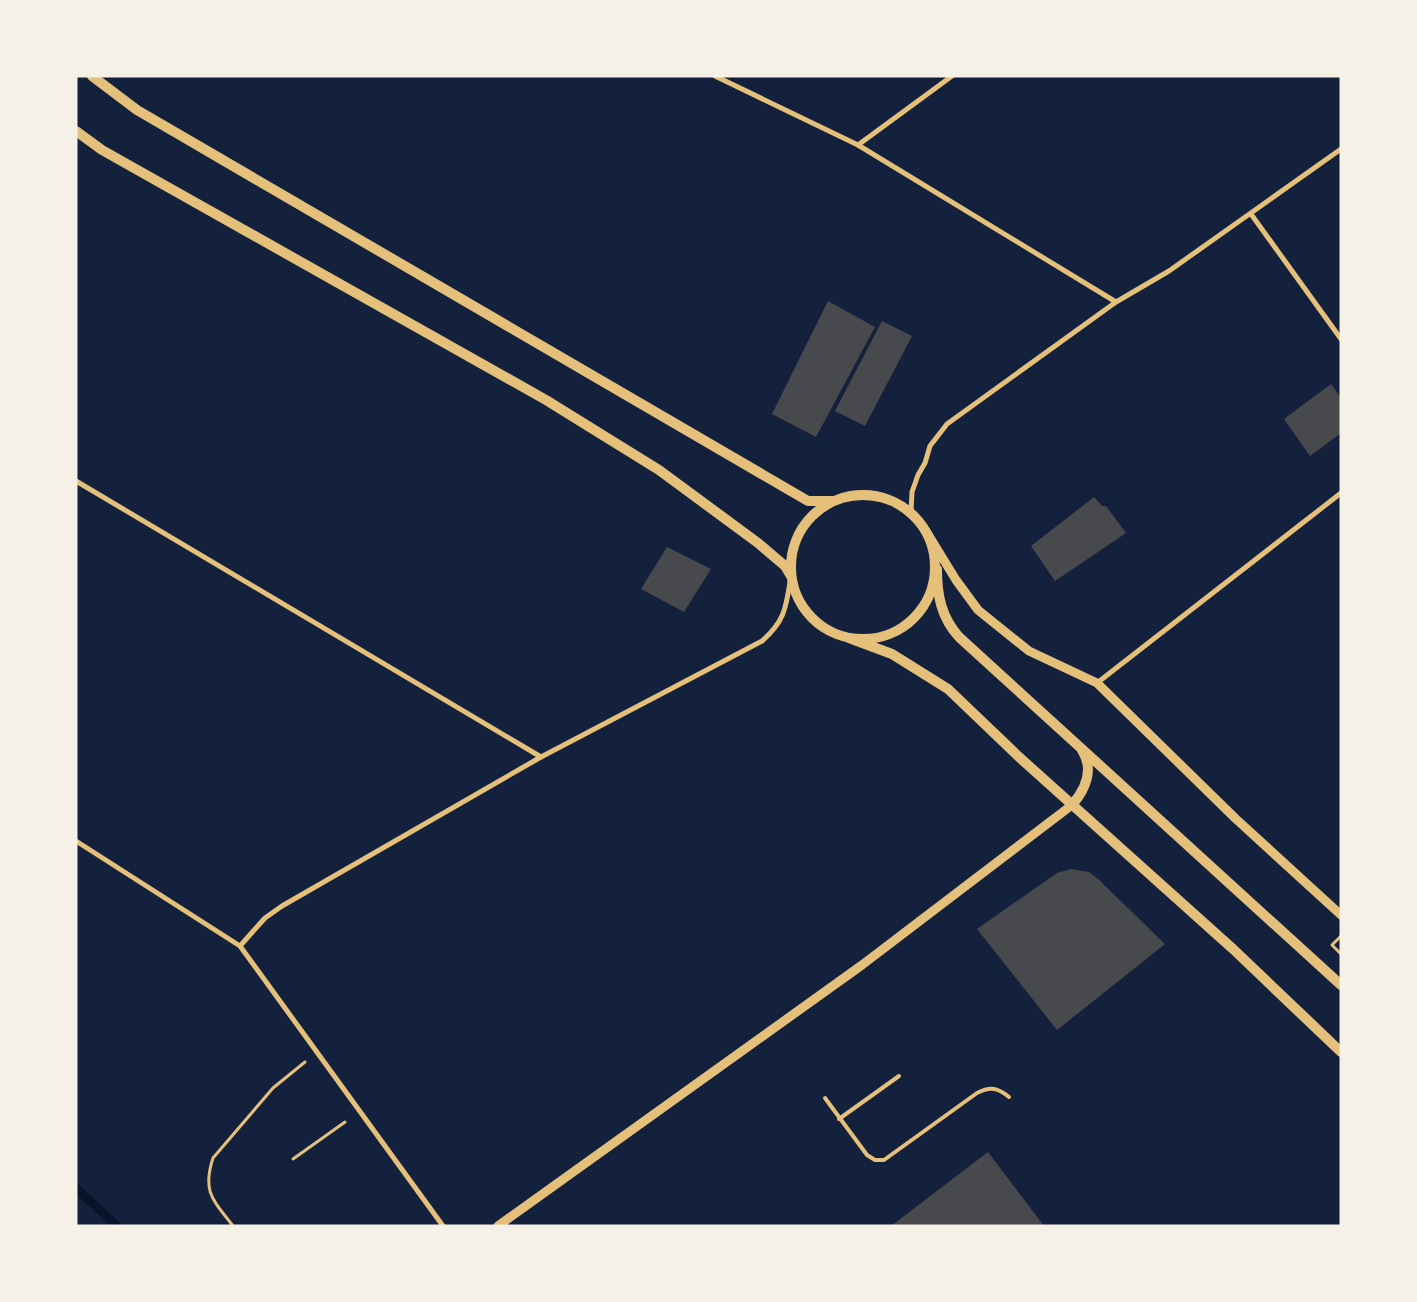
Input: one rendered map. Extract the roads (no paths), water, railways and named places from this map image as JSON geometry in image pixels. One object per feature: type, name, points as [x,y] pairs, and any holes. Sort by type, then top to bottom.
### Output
[{"type":"main road","points":[[92,76],[137,110],[808,501],[832,501],[855,495],[877,496],[899,503],[910,512],[926,531],[934,549],[941,607],[952,628],[1341,985]]},
{"type":"main road","points":[[76,131],[102,150],[578,420],[674,482],[763,547],[791,576]]},
{"type":"main road","points":[[832,501],[816,514],[800,532],[792,553],[791,576],[795,597],[809,617],[827,630],[892,654],[948,689],[1072,805],[1233,949],[1341,1052]]},
{"type":"main road","points":[[849,638],[871,639],[886,636],[912,621],[925,606],[933,588],[937,568]]},
{"type":"main road","points":[[1072,805],[1084,786],[1088,768],[1088,760],[1076,741]]},
{"type":"street","points":[[715,76],[858,145],[1116,302]]},
{"type":"street","points":[[858,145],[952,76]]},
{"type":"street","points":[[910,512],[912,492],[918,475],[925,464],[930,446],[947,424],[1116,302],[1169,272],[1341,149]]},
{"type":"street","points":[[1251,214],[1341,339]]},
{"type":"street","points":[[76,482],[541,756]]},
{"type":"street","points":[[1097,683],[1341,494]]},
{"type":"street","points":[[926,531],[978,610],[1002,632],[1029,651],[1097,683],[1236,820],[1341,915]]},
{"type":"street","points":[[240,946],[258,925],[282,906],[541,756],[762,642],[776,628],[786,611],[791,576]]},
{"type":"street","points":[[498,1226],[862,965],[1072,805]]},
{"type":"street","points":[[76,841],[240,946],[443,1226]]},
{"type":"lane","points":[[839,1119],[899,1076]]},
{"type":"lane","points":[[825,1098],[867,1155],[875,1160],[884,1160],[977,1092],[988,1088],[1000,1090],[1009,1098]]},
{"type":"waterway","points":[[76,1188],[117,1226]]}]
